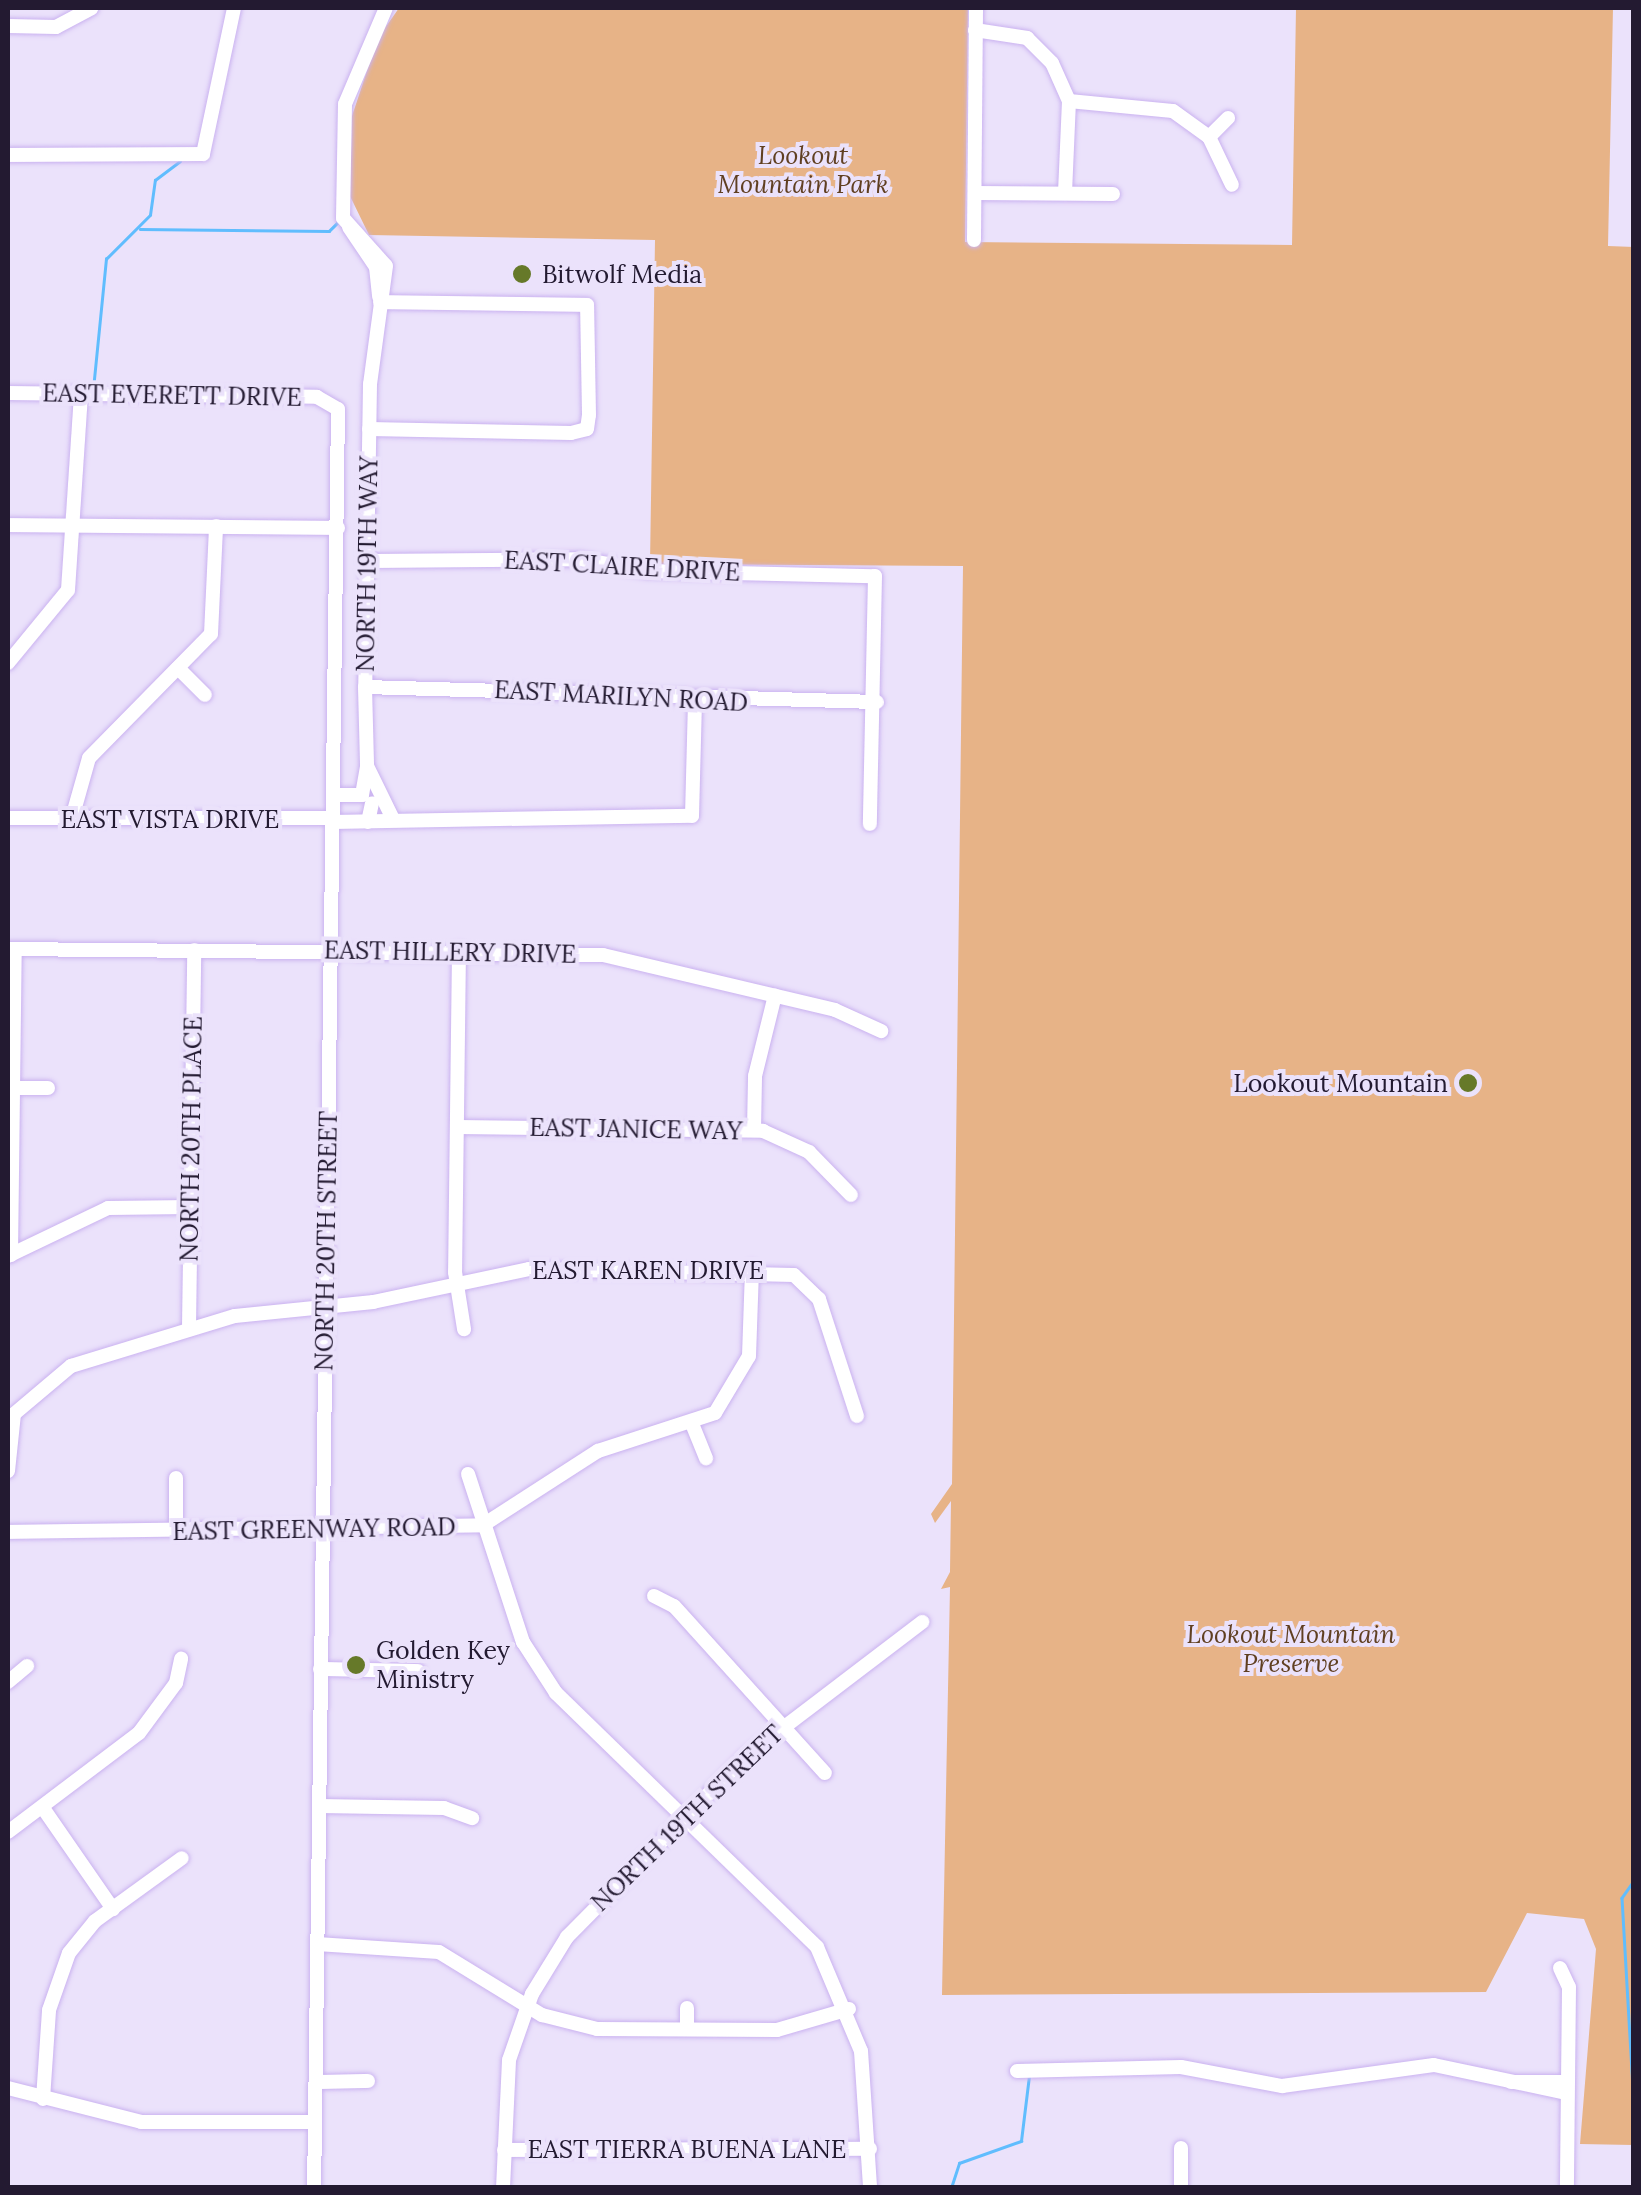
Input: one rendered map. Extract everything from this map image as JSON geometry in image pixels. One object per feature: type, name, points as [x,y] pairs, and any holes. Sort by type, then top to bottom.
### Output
[{"type":"street","points":[[8,155],[203,154],[234,8]]},
{"type":"street","name":"NORTH 19TH WAY","points":[[386,8],[345,104],[343,218],[380,252],[370,429],[364,687],[367,766],[392,813]]},
{"type":"street","points":[[974,240],[976,8]]},
{"type":"street","points":[[8,26],[56,26],[90,11]]},
{"type":"street","points":[[975,30],[1028,38],[1068,101],[1065,193]]},
{"type":"street","points":[[1068,101],[1148,104],[1209,137],[1232,185]]},
{"type":"street","points":[[1209,137],[1228,118]]},
{"type":"street","points":[[975,193],[1113,194]]},
{"type":"street","points":[[370,429],[587,429],[587,305],[380,302]]},
{"type":"street","name":"EAST EVERETT DRIVE","points":[[8,393],[334,402]]},
{"type":"street","points":[[8,663],[64,602],[74,526],[81,394]]},
{"type":"street","name":"NORTH 20TH STREET","points":[[314,2188],[338,528],[334,402]]},
{"type":"street","points":[[8,525],[338,528]]},
{"type":"street","points":[[72,818],[81,768],[212,634],[216,526]]},
{"type":"street","name":"EAST CLAIRE DRIVE","points":[[369,561],[580,559],[646,571],[875,576],[877,702]]},
{"type":"street","points":[[178,668],[205,695]]},
{"type":"street","name":"EAST MARILYN ROAD","points":[[364,687],[695,701],[877,702]]},
{"type":"street","name":"EAST VISTA DRIVE","points":[[8,818],[368,822],[392,813],[692,816],[695,701]]},
{"type":"street","points":[[870,824],[877,702]]},
{"type":"street","points":[[367,766],[368,822]]},
{"type":"street","name":"EAST VISTA DRIVE","points":[[332,795],[367,799],[392,813]]},
{"type":"street","points":[[12,950],[14,1088],[9,1256],[108,1208],[190,1207]]},
{"type":"street","name":"EAST HILLERY DRIVE","points":[[12,950],[459,950],[617,956],[775,995],[881,1031]]},
{"type":"street","name":"NORTH 20TH PLACE","points":[[189,1328],[194,950]]},
{"type":"street","points":[[459,950],[456,1285],[464,1329]]},
{"type":"street","points":[[754,1130],[755,1076],[775,995]]},
{"type":"street","points":[[14,1088],[48,1088]]},
{"type":"street","name":"EAST JANICE WAY","points":[[457,1127],[754,1130],[809,1152],[851,1195]]},
{"type":"street","points":[[706,1459],[693,1426],[728,1400],[745,1371],[752,1268]]},
{"type":"street","name":"EAST KAREN DRIVE","points":[[8,1471],[14,1414],[71,1366],[189,1328],[456,1285],[529,1269],[752,1268],[794,1275],[819,1299],[858,1416]]},
{"type":"street","name":"EAST GREENWAY ROAD","points":[[8,1532],[483,1525],[598,1451],[693,1426]]},
{"type":"street","points":[[468,1474],[536,1666],[685,1816],[796,1920],[849,2009],[870,2149],[870,2188]]},
{"type":"street","points":[[176,1478],[176,1531]]},
{"type":"street","points":[[654,1596],[674,1606],[825,1773]]},
{"type":"street","name":"NORTH 19TH STREET","points":[[502,2188],[507,2075],[526,2006],[567,1938],[685,1816],[783,1724],[908,1640],[922,1622]]},
{"type":"street","points":[[8,1832],[139,1733],[176,1683],[181,1659]]},
{"type":"street","points":[[8,1682],[27,1666]]},
{"type":"street","points":[[320,1669],[418,1671]]},
{"type":"street","points":[[319,1806],[444,1808],[472,1818]]},
{"type":"street","points":[[43,1808],[112,1909]]},
{"type":"street","points":[[43,2098],[46,2030],[63,1966],[82,1932],[182,1858]]},
{"type":"street","points":[[318,1944],[439,1952],[526,2006],[597,2029],[777,2030],[849,2009]]},
{"type":"street","points":[[48,1959],[63,1966]]},
{"type":"street","points":[[1560,1968],[1569,1986],[1560,2087],[1566,2188]]},
{"type":"street","points":[[686,2029],[687,2008]]},
{"type":"street","points":[[1017,2071],[1181,2067],[1282,2086],[1434,2065],[1530,2086],[1560,2087]]},
{"type":"street","points":[[316,2082],[368,2081]]},
{"type":"street","points":[[8,2088],[141,2122],[315,2122]]},
{"type":"street","points":[[1181,2148],[1181,2188]]},
{"type":"street","name":"EAST TIERRA BUENA LANE","points":[[504,2150],[870,2149]]},
{"type":"green space","name":"Lookout Mountain Preserve","points":[[399,8],[968,8],[965,242],[1292,245],[1296,8],[1613,8],[1608,246],[1634,247],[1633,2145],[1580,2144],[1596,1949],[1584,1919],[1527,1913],[1486,1992],[942,1995],[950,1587],[941,1589],[950,1572],[951,1501],[935,1523],[931,1514],[952,1484],[963,566],[650,564],[655,240],[369,235],[350,196],[352,116],[378,38]]},
{"type":"waterway","points":[[93,389],[106,259],[150,215],[155,180],[180,161]]},
{"type":"waterway","points":[[140,229],[329,231],[338,222]]},
{"type":"waterway","points":[[1634,1881],[1622,1898],[1634,2106]]},
{"type":"waterway","points":[[951,2188],[959,2163],[1021,2141],[1029,2076]]},
{"type":"place","name":"Bitwolf Media","points":[[522,274]]},
{"type":"place","name":"Lookout Mountain","points":[[1468,1083]]},
{"type":"place","name":"Golden Key Ministry","points":[[356,1665]]},
{"type":"park label","name":"Lookout Mountain Park","points":[[803,170]]}]
